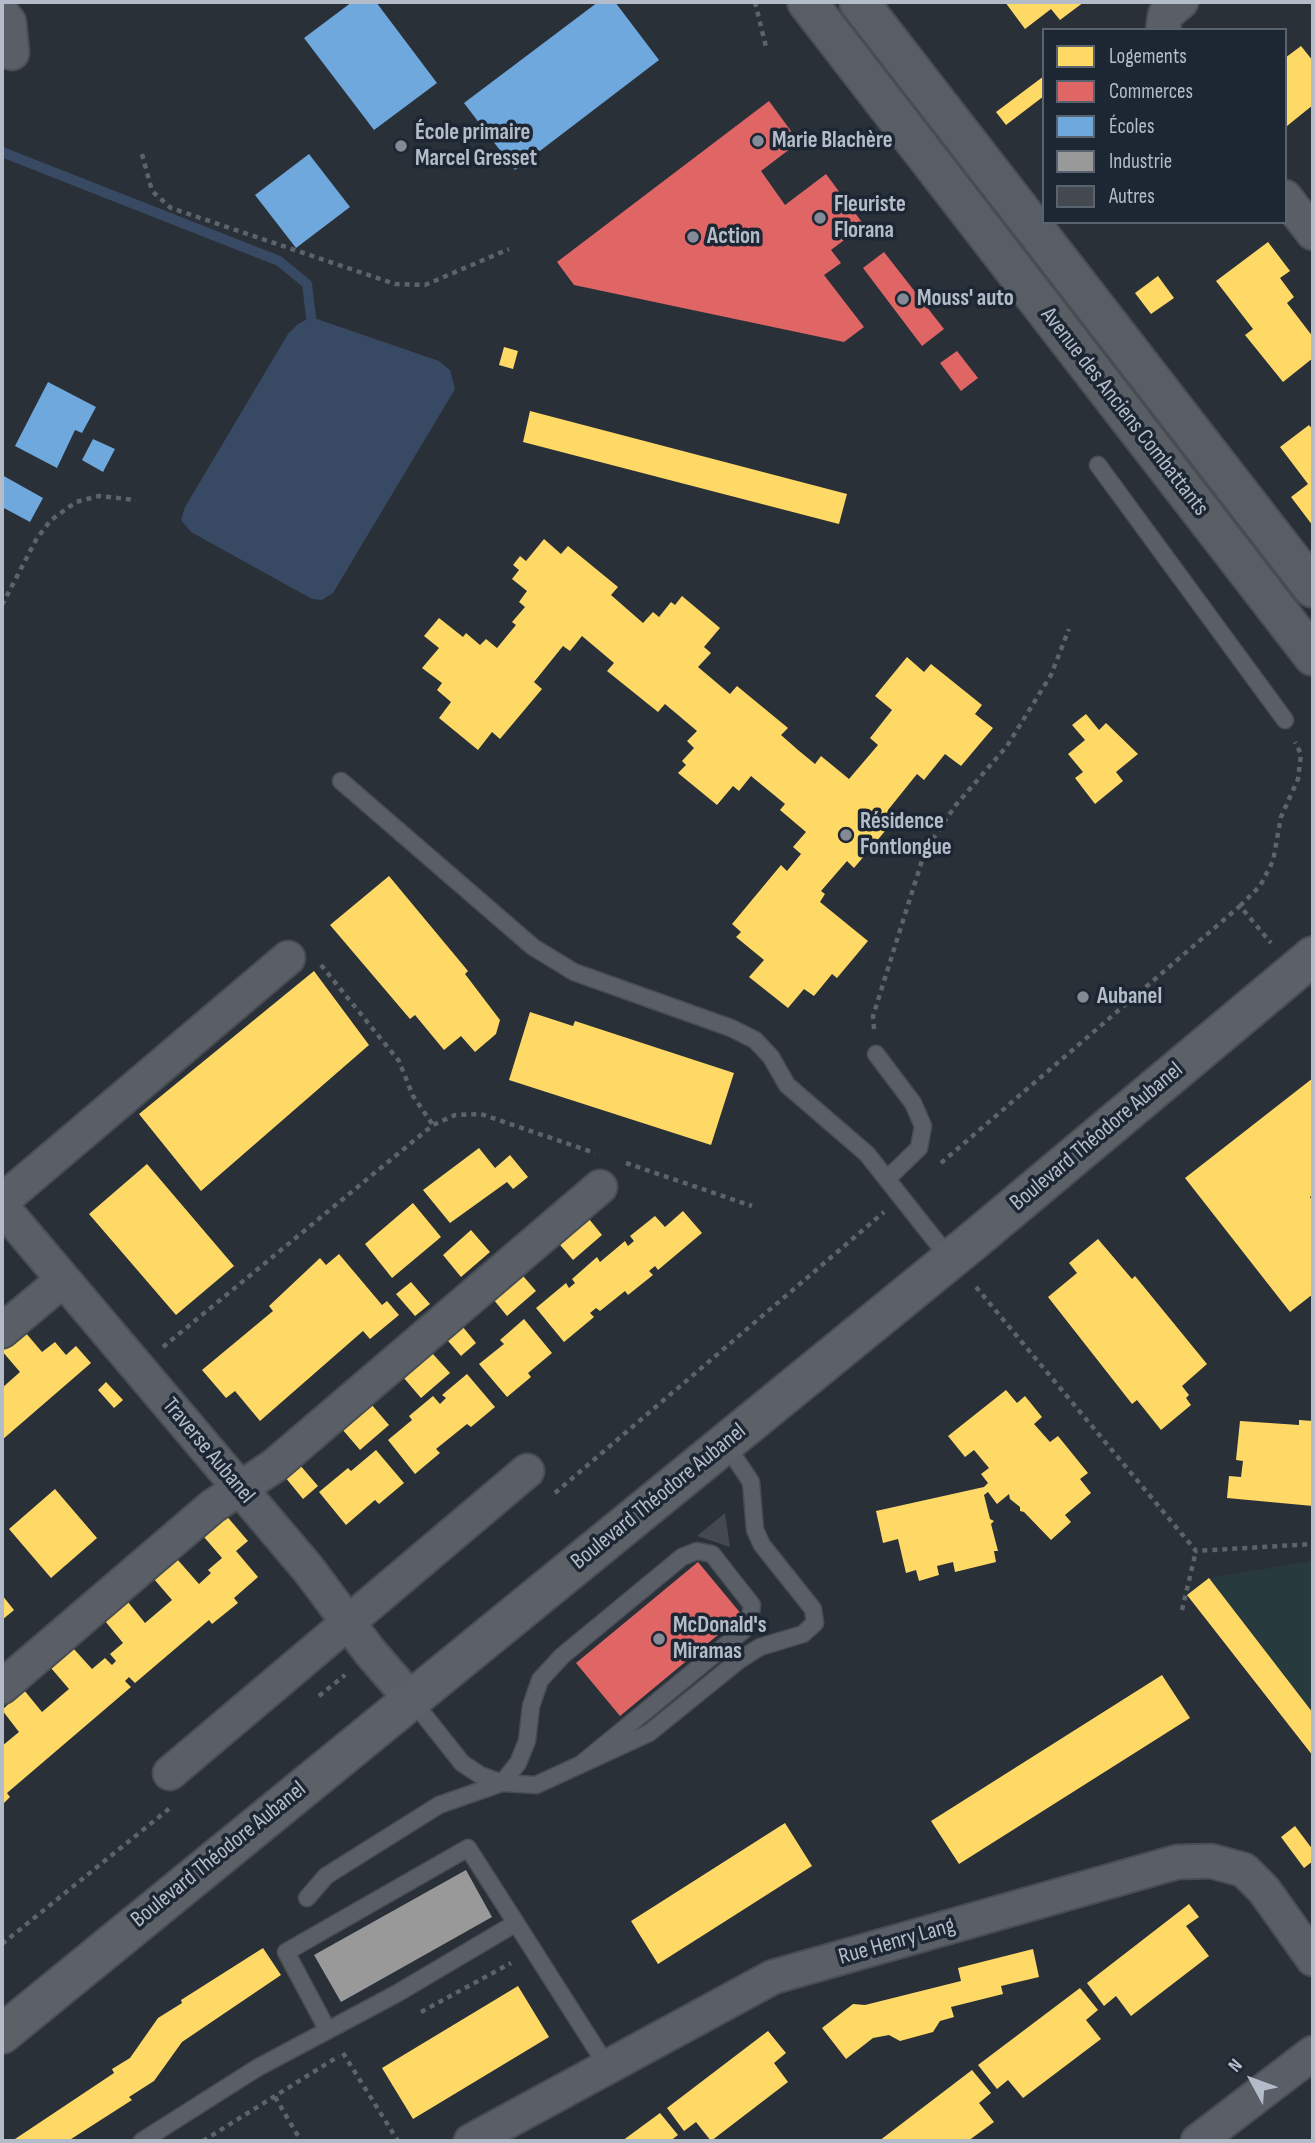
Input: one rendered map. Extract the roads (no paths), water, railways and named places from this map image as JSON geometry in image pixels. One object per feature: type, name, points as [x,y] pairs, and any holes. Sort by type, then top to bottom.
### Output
[{"type":"main road","name":"Avenue des Anciens Combattants","points":[[807,2],[1313,656]]},
{"type":"main road","name":"Avenue des Anciens Combattants","points":[[859,2],[1313,588]]},
{"type":"main road","name":"Boulevard Théodore Aubanel","points":[[2,2034],[725,1443],[959,1268],[1313,956]]},
{"type":"street","points":[[1163,28],[1165,15],[1181,2]]},
{"type":"street","points":[[2,13],[9,22],[12,53]]},
{"type":"street","points":[[1287,200],[1313,233]]},
{"type":"street","points":[[2,1201],[288,958]]},
{"type":"street","points":[[2,1687],[213,1506],[274,1466],[606,1173]]},
{"type":"street","name":"Traverse Aubanel","points":[[2,1207],[240,1489],[410,1698]]},
{"type":"street","points":[[2,1331],[63,1280]]},
{"type":"street","points":[[170,1773],[527,1471]]},
{"type":"street","name":"Rue Henry Lang","points":[[487,2137],[607,2066],[773,1977],[1177,1862],[1211,1861],[1244,1870],[1264,1891],[1313,1959]]},
{"type":"street","points":[[1198,2141],[1313,2053]]},
{"type":"lane","points":[[1098,465],[1285,720]]},
{"type":"lane","points":[[341,781],[533,947],[574,972],[732,1028],[755,1040],[771,1057],[787,1085],[867,1154],[959,1268]]},
{"type":"lane","points":[[877,1054],[913,1103],[923,1126],[919,1148],[887,1179]]},
{"type":"lane","points":[[410,1698],[462,1763],[480,1775],[502,1783],[536,1785],[649,1733],[738,1661],[760,1647],[803,1634],[815,1623],[813,1609],[762,1545],[755,1530],[751,1482],[725,1443]]},
{"type":"lane","points":[[307,1898],[326,1876],[439,1805],[502,1783],[523,1752],[531,1706],[540,1680],[562,1656],[682,1557],[697,1551],[712,1554],[752,1605],[750,1619],[744,1630],[580,1765]]},
{"type":"lane","points":[[327,2029],[286,1952],[468,1848],[607,2066]]},
{"type":"lane","points":[[142,2141],[199,2103],[327,2029],[396,1994],[516,1923]]},
{"type":"water","points":[[311,317],[439,361],[450,370],[455,389],[333,593],[322,600],[312,599],[191,532],[181,520],[185,507],[288,334]]},
{"type":"waterway","points":[[2,152],[279,261],[307,284],[311,317]]},
{"type":"place","name":"Marie Blachère","points":[[758,141]]},
{"type":"place","name":"École primaire Marcel Gresset","points":[[401,146]]},
{"type":"place","name":"Fleuriste Florana","points":[[820,218]]},
{"type":"place","name":"Action","points":[[693,237]]},
{"type":"place","name":"Mouss' auto","points":[[903,299]]},
{"type":"place","name":"Résidence Fontlongue","points":[[846,835]]},
{"type":"place","name":"Aubanel","points":[[1083,997]]},
{"type":"place","name":"McDonald's Miramas","points":[[659,1639]]}]
